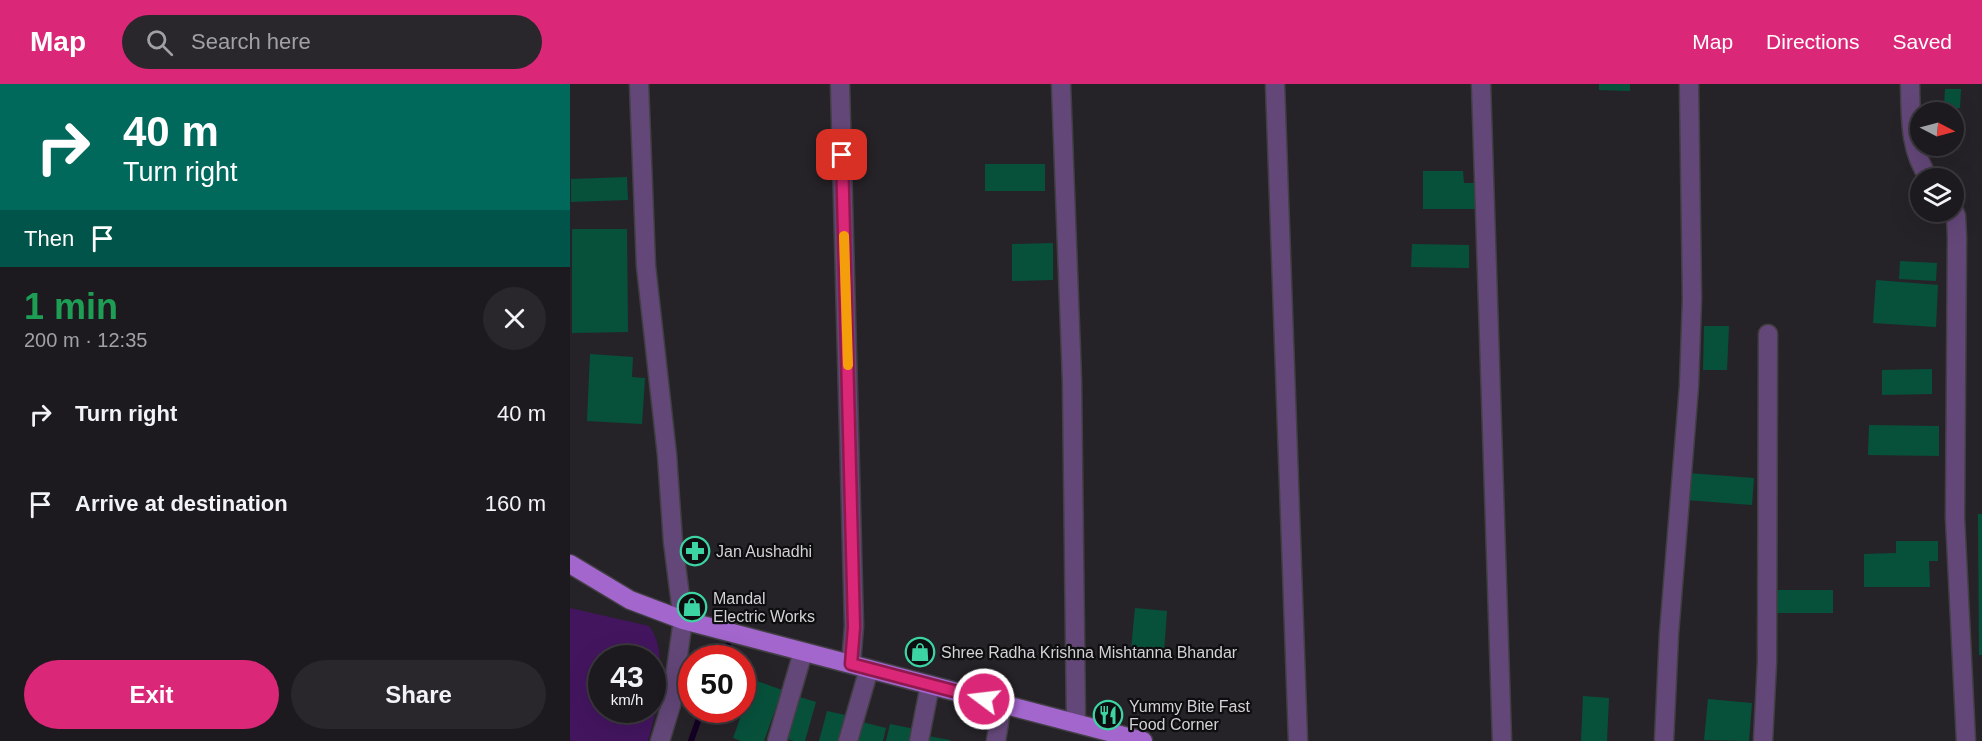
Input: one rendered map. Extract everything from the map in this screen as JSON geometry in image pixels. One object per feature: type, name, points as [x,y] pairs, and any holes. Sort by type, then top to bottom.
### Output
[{"type":"main road","points":[[572,568],[630,600],[683,620],[1143,741]]},
{"type":"street","points":[[639,84],[646,266],[667,455],[673,542],[683,620],[671,705],[660,741]]},
{"type":"street","points":[[840,84],[854,627],[862,692],[848,741]]},
{"type":"street","points":[[1061,84],[1072,392],[1076,723]]},
{"type":"street","points":[[1275,84],[1298,741]]},
{"type":"street","points":[[1481,84],[1502,741]]},
{"type":"street","points":[[1664,741],[1669,634],[1690,375],[1692,298],[1689,84]]},
{"type":"street","points":[[1910,84],[1912,138],[1916,155],[1923,168]]},
{"type":"street","points":[[1957,222],[1955,518],[1966,741]]},
{"type":"street","points":[[1763,741],[1767,662],[1768,334]]},
{"type":"street","points":[[777,741],[803,652]]},
{"type":"street","points":[[919,739],[930,685]]},
{"type":"street","points":[[997,735],[1002,704]]},
{"type":"shaded area","points":[[570,608],[649,626],[657,645],[588,645],[588,723],[653,723],[648,741],[570,741]]},
{"type":"building","points":[[1599,84],[1630,84],[1630,91],[1599,90]]},
{"type":"building","points":[[1945,89],[1961,89],[1960,102],[1944,102]]},
{"type":"building","points":[[985,164],[1045,164],[1045,191],[985,191]]},
{"type":"building","points":[[1423,171],[1463,171],[1464,183],[1475,183],[1475,209],[1423,209]]},
{"type":"building","points":[[627,177],[628,200],[571,202],[571,179]]},
{"type":"building","points":[[572,229],[627,229],[628,332],[572,333]]},
{"type":"building","points":[[1053,243],[1053,280],[1012,281],[1012,244]]},
{"type":"building","points":[[1412,244],[1469,245],[1469,268],[1411,267]]},
{"type":"building","points":[[1900,261],[1937,263],[1936,281],[1899,279]]},
{"type":"building","points":[[1876,280],[1938,285],[1936,327],[1873,323]]},
{"type":"building","points":[[1704,326],[1729,326],[1727,370],[1703,370]]},
{"type":"building","points":[[590,354],[633,357],[632,377],[645,378],[642,424],[587,421]]},
{"type":"building","points":[[1932,369],[1932,394],[1882,395],[1882,370]]},
{"type":"building","points":[[1869,425],[1939,426],[1939,456],[1868,455]]},
{"type":"building","points":[[1688,473],[1754,478],[1752,505],[1686,500]]},
{"type":"building","points":[[1978,514],[1982,514],[1982,655],[1979,655]]},
{"type":"building","points":[[1896,541],[1938,541],[1938,561],[1929,561],[1930,587],[1864,587],[1864,554],[1896,553]]},
{"type":"building","points":[[1775,590],[1833,590],[1833,613],[1775,613]]},
{"type":"building","points":[[1135,608],[1167,611],[1164,652],[1131,649]]},
{"type":"building","points":[[756,681],[782,690],[764,741],[741,741],[733,738],[738,723],[756,723]]},
{"type":"building","points":[[793,695],[816,702],[805,741],[780,737]]},
{"type":"building","points":[[1583,696],[1609,698],[1607,741],[1581,741]]},
{"type":"building","points":[[1708,699],[1752,703],[1749,741],[1704,740]]},
{"type":"building","points":[[827,711],[845,715],[838,741],[819,741]]},
{"type":"building","points":[[858,721],[886,728],[883,741],[853,741]]},
{"type":"building","points":[[890,724],[915,729],[913,741],[886,741]]},
{"type":"building","points":[[928,736],[950,740],[950,741],[928,741]]},
{"type":"waterway","points":[[691,741],[697,723]]},
{"type":"slow traffic","points":[[844,236],[848,365]]},
{"type":"place","name":"Jan Aushadhi","points":[[695,551]]},
{"type":"place","name":"Mandal Electric Works","points":[[692,607]]},
{"type":"place","name":"Shree Radha Krishna Mishtanna Bhandar","points":[[920,652]]},
{"type":"place","name":"Yummy Bite Fast Food Corner","points":[[1108,715]]},
{"type":"route","points":[[842,155],[854,627],[851,664],[984,699]]}]
